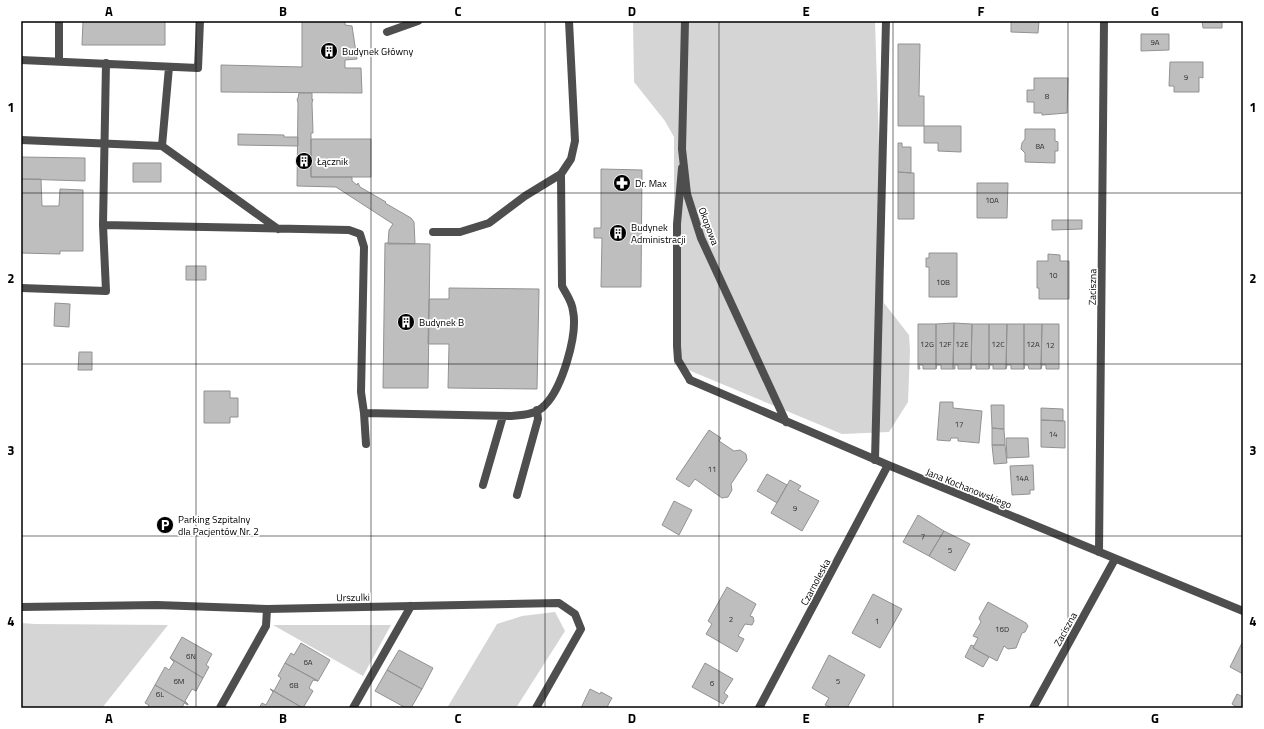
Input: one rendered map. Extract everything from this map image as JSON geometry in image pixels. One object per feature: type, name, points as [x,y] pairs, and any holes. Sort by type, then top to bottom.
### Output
[{"type":"street","points":[[59,21],[59,61]]},
{"type":"street","points":[[21,60],[198,68],[200,21]]},
{"type":"street","points":[[387,32],[418,21]]},
{"type":"street","points":[[432,232],[460,232],[489,223],[525,196],[561,174],[571,159],[574,147],[569,21]]},
{"type":"street","name":"Okopowa","points":[[684,21],[683,165],[687,194],[701,238],[786,422]]},
{"type":"street","points":[[875,460],[886,21]]},
{"type":"street","name":"Zaciszna","points":[[1099,552],[1104,21]]},
{"type":"street","points":[[21,288],[106,291],[103,225],[103,143],[106,63]]},
{"type":"street","points":[[162,146],[169,67]]},
{"type":"street","points":[[21,140],[162,146],[278,229]]},
{"type":"street","name":"Jana Kochanowskiego","points":[[683,165],[677,224],[678,360],[690,380],[888,466],[1243,611]]},
{"type":"street","points":[[364,413],[503,416],[529,415],[544,406],[566,366],[572,343],[574,311],[570,299],[562,286],[561,174]]},
{"type":"street","points":[[103,225],[349,230],[360,234],[364,247],[361,392],[366,444]]},
{"type":"street","points":[[517,495],[538,419],[537,410]]},
{"type":"street","points":[[483,485],[503,416]]},
{"type":"street","name":"Czarnoleska","points":[[759,708],[888,466]]},
{"type":"street","name":"Zaciszna","points":[[1033,708],[1115,559]]},
{"type":"street","name":"Urszulki","points":[[21,606],[157,605],[267,610],[559,603],[575,614],[581,629],[536,708]]},
{"type":"street","points":[[353,708],[411,606]]},
{"type":"street","points":[[220,708],[266,626],[267,610]]},
{"type":"shaded area","points":[[633,21],[875,21],[884,303],[909,335],[910,351],[908,402],[889,432],[842,434],[674,364],[674,137],[665,121],[634,82]]},
{"type":"shaded area","points":[[555,612],[565,631],[516,708],[447,708],[497,624],[522,616]]},
{"type":"shaded area","points":[[21,623],[168,625],[102,708],[21,708]]},
{"type":"shaded area","points":[[273,625],[391,625],[363,676]]},
{"type":"building","points":[[83,21],[165,21],[165,45],[82,45]]},
{"type":"building","name":"Budynek Główny","points":[[302,21],[345,21],[345,25],[352,26],[357,59],[345,60],[345,68],[361,68],[362,93],[221,92],[221,65],[302,67]]},
{"type":"building","points":[[1011,21],[1039,21],[1038,33],[1011,32]]},
{"type":"building","points":[[1202,21],[1222,21],[1222,28],[1203,28]]},
{"type":"building","points":[[1141,34],[1169,34],[1169,50],[1141,51]]},
{"type":"building","points":[[898,44],[920,44],[919,96],[924,96],[924,126],[898,126]]},
{"type":"building","points":[[1170,62],[1203,62],[1203,78],[1199,77],[1199,92],[1174,92],[1174,86],[1169,86]]},
{"type":"building","points":[[1034,78],[1068,78],[1067,113],[1042,115],[1042,113],[1034,113],[1034,102],[1027,102],[1027,90],[1034,90]]},
{"type":"building","name":"Łącznik","points":[[299,93],[312,93],[312,100],[313,99],[311,177],[352,177],[352,181],[357,185],[358,183],[360,187],[411,218],[414,222],[415,244],[388,244],[389,230],[393,224],[336,187],[297,186],[297,99]]},
{"type":"building","points":[[924,126],[961,126],[961,152],[938,151],[938,143],[924,143]]},
{"type":"building","points":[[1025,129],[1055,129],[1055,141],[1058,142],[1058,151],[1055,151],[1055,163],[1025,162],[1025,153],[1021,149],[1022,143],[1025,139]]},
{"type":"building","points":[[238,134],[284,135],[284,137],[298,137],[298,146],[238,145]]},
{"type":"building","points":[[311,139],[371,139],[371,177],[311,177]]},
{"type":"building","points":[[898,143],[902,143],[902,147],[911,147],[911,173],[898,172]]},
{"type":"building","points":[[21,157],[85,158],[85,181],[21,179]]},
{"type":"building","points":[[133,163],[161,163],[161,182],[133,182]]},
{"type":"building","name":"Budynek Administracji","points":[[601,169],[642,170],[641,287],[601,287],[602,238],[594,238],[594,228],[601,228]]},
{"type":"building","points":[[898,172],[914,173],[914,219],[898,219]]},
{"type":"building","points":[[21,179],[41,179],[42,206],[59,206],[60,189],[83,190],[83,251],[60,251],[60,254],[21,253]]},
{"type":"building","points":[[977,183],[1008,183],[1007,218],[977,218]]},
{"type":"building","points":[[1052,220],[1082,220],[1082,229],[1052,230]]},
{"type":"building","name":"Budynek B","points":[[385,243],[430,244],[428,388],[383,388]]},
{"type":"building","points":[[929,253],[957,253],[957,297],[929,297],[929,267],[926,267],[926,258],[929,258]]},
{"type":"building","points":[[1048,254],[1060,255],[1060,261],[1069,261],[1069,299],[1039,299],[1039,288],[1037,288],[1037,261],[1048,261]]},
{"type":"building","points":[[186,266],[206,266],[206,280],[186,280]]},
{"type":"building","points":[[449,288],[539,289],[537,389],[448,388],[449,344],[428,344],[429,299],[449,299]]},
{"type":"building","points":[[55,303],[70,304],[69,327],[54,326]]},
{"type":"building","points":[[954,323],[953,369],[941,369],[941,365],[937,365],[936,369],[936,324]]},
{"type":"building","points":[[954,323],[972,324],[971,369],[958,369],[958,365],[955,365],[955,369],[953,369]]},
{"type":"building","points":[[918,324],[936,324],[936,369],[923,369],[923,365],[919,365],[920,369],[918,369]]},
{"type":"building","points":[[972,324],[989,324],[989,369],[976,369],[976,365],[972,365],[971,369]]},
{"type":"building","points":[[989,324],[1007,324],[1006,369],[993,369],[993,365],[990,365],[989,369]]},
{"type":"building","points":[[1007,324],[1024,324],[1024,369],[1011,369],[1011,365],[1007,365],[1006,369]]},
{"type":"building","points":[[1024,324],[1042,324],[1041,369],[1029,369],[1028,365],[1025,365],[1024,369]]},
{"type":"building","points":[[1042,324],[1059,324],[1059,369],[1046,369],[1046,365],[1042,365],[1041,369]]},
{"type":"building","points":[[79,352],[92,352],[92,370],[78,370]]},
{"type":"building","points":[[204,391],[230,391],[230,398],[238,398],[238,417],[230,417],[230,423],[204,423]]},
{"type":"building","points":[[940,402],[953,402],[953,408],[982,411],[979,443],[958,441],[958,438],[951,438],[950,441],[937,440]]},
{"type":"building","points":[[991,405],[1004,405],[1004,429],[992,428]]},
{"type":"building","points":[[1041,408],[1063,409],[1063,421],[1041,420]]},
{"type":"building","points":[[1041,420],[1065,421],[1065,448],[1041,447]]},
{"type":"building","points":[[992,428],[1004,429],[1005,445],[992,445]]},
{"type":"building","points":[[709,430],[721,438],[719,441],[734,451],[740,450],[746,454],[747,460],[731,484],[732,490],[728,497],[722,498],[695,479],[689,487],[676,479]]},
{"type":"building","points":[[1006,438],[1028,438],[1029,457],[1007,458]]},
{"type":"building","points":[[992,445],[1005,445],[1007,463],[994,464]]},
{"type":"building","points":[[1033,465],[1034,490],[1030,490],[1030,494],[1012,495],[1010,466]]},
{"type":"building","points":[[767,474],[787,485],[777,503],[757,491]]},
{"type":"building","points":[[790,480],[801,486],[798,490],[819,501],[802,531],[771,513]]},
{"type":"building","points":[[674,501],[692,510],[679,535],[662,525]]},
{"type":"building","points":[[918,515],[944,531],[929,556],[903,542]]},
{"type":"building","points":[[944,531],[970,544],[955,571],[929,556]]},
{"type":"building","points":[[727,587],[756,604],[750,616],[753,617],[754,621],[752,625],[745,624],[738,636],[744,639],[737,652],[706,634],[712,624],[708,621]]},
{"type":"building","points":[[873,594],[902,609],[880,648],[852,633]]},
{"type":"building","points":[[988,602],[1026,623],[1028,626],[1025,632],[1022,633],[1016,648],[1008,649],[1004,646],[997,661],[973,648],[978,638],[973,636],[981,622],[979,618]]},
{"type":"building","points":[[182,637],[212,654],[206,665],[209,667],[203,678],[170,658]]},
{"type":"building","points":[[1243,641],[1243,674],[1230,667]]},
{"type":"building","points":[[301,643],[330,660],[318,681],[285,663],[291,653],[294,655]]},
{"type":"building","points":[[971,645],[974,646],[973,648],[989,657],[983,667],[965,657]]},
{"type":"building","points":[[399,650],[433,668],[422,689],[387,670]]},
{"type":"building","points":[[829,655],[865,675],[847,708],[832,708],[825,705],[829,698],[812,688]]},
{"type":"building","points":[[170,658],[203,678],[196,691],[192,689],[185,701],[188,704],[155,685],[165,667],[169,670],[174,662]]},
{"type":"building","points":[[285,663],[318,681],[313,680],[309,688],[313,691],[303,708],[270,689],[274,691],[281,678],[278,676]]},
{"type":"building","points":[[705,663],[733,679],[724,693],[728,696],[723,704],[692,687]]},
{"type":"building","points":[[387,670],[422,689],[411,708],[406,708],[375,691]]},
{"type":"building","points":[[155,685],[188,705],[184,703],[182,708],[147,708],[149,705],[145,703]]},
{"type":"building","points":[[270,689],[303,708],[259,708],[262,703],[266,705],[273,692]]},
{"type":"building","points":[[590,689],[600,694],[601,692],[612,698],[607,707],[609,708],[581,708]]},
{"type":"building","points":[[1237,694],[1243,697],[1243,708],[1238,708],[1232,704]]},
{"type":"place","name":"Budynek Główny","points":[[329,51]]},
{"type":"place","name":"Łącznik","points":[[304,161]]},
{"type":"place","name":"Dr. Max","points":[[622,183]]},
{"type":"place","name":"Budynek Administracji","points":[[618,233]]},
{"type":"place","name":"Budynek B","points":[[406,322]]},
{"type":"place","name":"Parking Szpitalny dla Pacjentów Nr. 2","points":[[165,525]]}]
